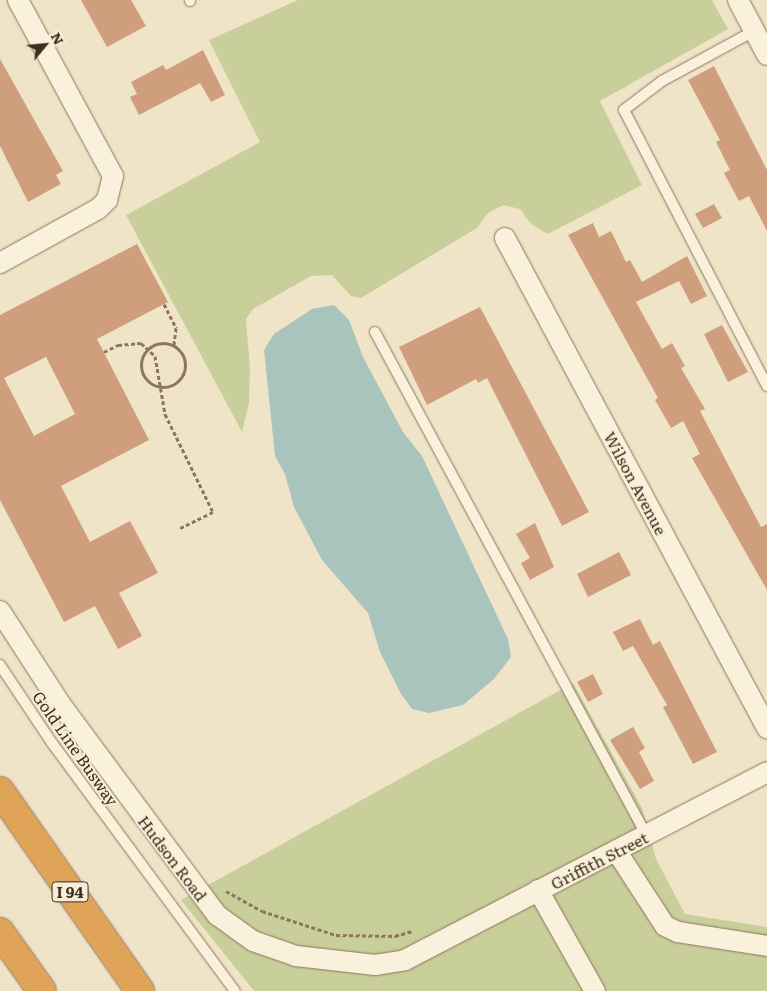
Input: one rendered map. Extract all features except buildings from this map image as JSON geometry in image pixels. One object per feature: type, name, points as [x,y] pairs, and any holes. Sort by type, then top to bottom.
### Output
[{"type":"highway","name":"I 94","points":[[0,791],[140,991]]},
{"type":"highway","points":[[0,932],[42,991]]},
{"type":"street","points":[[0,263],[98,209],[112,188],[113,176],[18,0]]},
{"type":"street","points":[[738,0],[767,55]]},
{"type":"street","name":"Wilson Avenue","points":[[505,238],[767,728]]},
{"type":"street","name":"Hudson Road","points":[[0,611],[60,705],[217,915],[253,941],[296,956],[332,963],[375,965],[405,960],[432,947]]},
{"type":"street","name":"Griffith Street","points":[[432,947],[767,772]]},
{"type":"street","points":[[617,852],[665,926],[678,932],[767,946]]},
{"type":"street","points":[[538,890],[595,991]]},
{"type":"lane","points":[[754,30],[662,81],[624,110],[767,386]]},
{"type":"lane","points":[[375,332],[647,836]]},
{"type":"lane","name":"Gold Line Busway","points":[[0,665],[52,743],[235,991]]},
{"type":"path","points":[[164,304],[176,328],[174,345]]},
{"type":"path","points":[[104,352],[130,342],[149,348],[159,367],[169,422],[212,512],[178,529]]},
{"type":"path","points":[[159,343],[174,345],[183,355],[185,368],[178,380],[161,386],[143,372],[143,357],[149,348],[159,343]]},
{"type":"path","points":[[217,885],[262,910],[336,935],[395,936],[425,928],[432,947]]},
{"type":"green space","points":[[298,0],[712,0],[728,29],[600,101],[642,185],[548,234],[531,224],[520,209],[503,205],[488,213],[477,228],[361,298],[351,296],[332,275],[311,276],[253,309],[246,319],[250,368],[249,403],[242,432],[126,215],[260,142],[209,40]]},
{"type":"green space","points":[[573,683],[642,808],[656,859],[685,914],[767,927],[767,991],[254,991],[181,900]]},
{"type":"water","points":[[334,305],[349,320],[363,357],[403,432],[422,456],[508,639],[511,657],[494,679],[463,705],[429,713],[412,709],[401,694],[380,652],[368,613],[322,560],[294,507],[285,474],[275,456],[264,350],[274,334],[312,309]]}]
